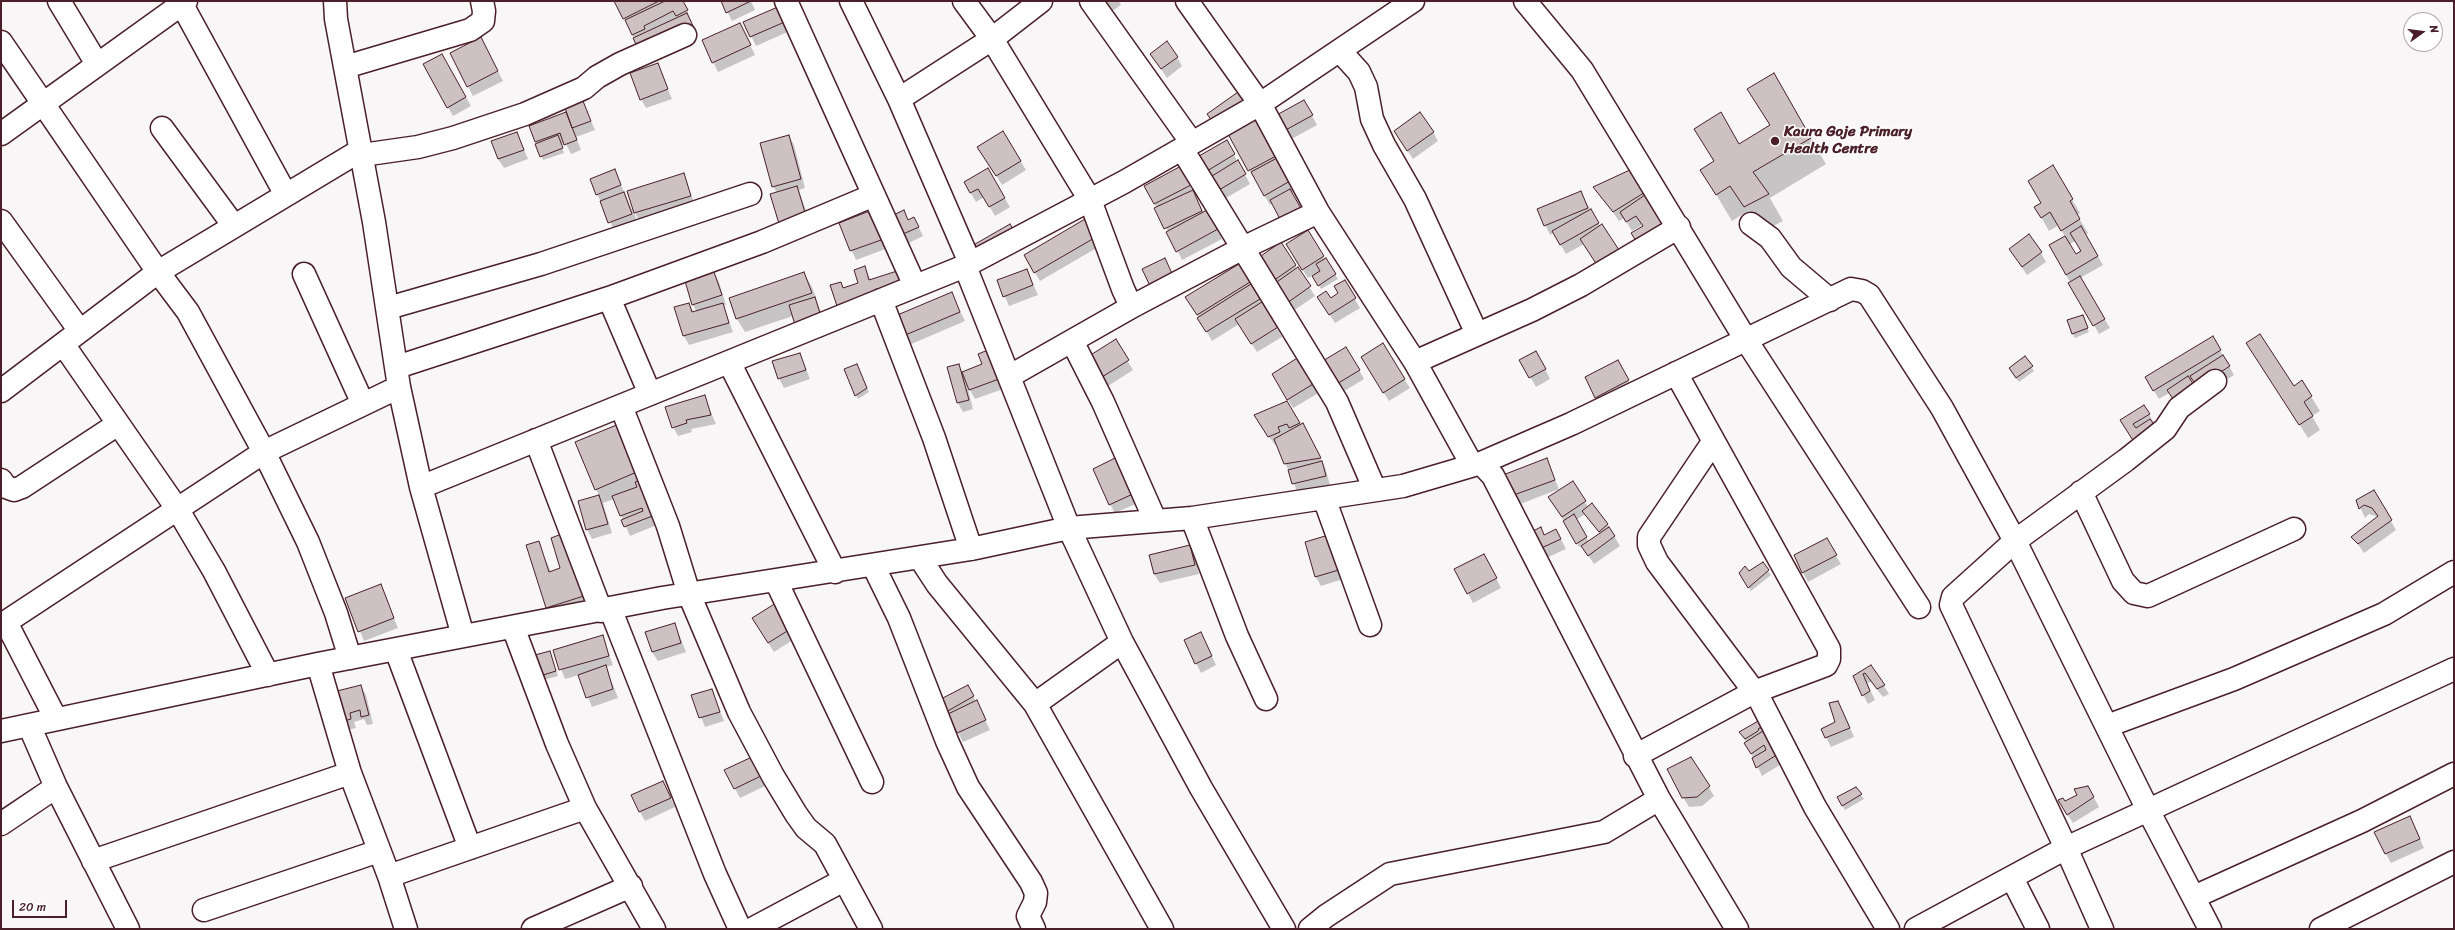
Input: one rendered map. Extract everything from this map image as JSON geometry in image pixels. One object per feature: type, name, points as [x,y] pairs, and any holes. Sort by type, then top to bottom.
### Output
[{"type":"street","points":[[59,1],[97,64]]},
{"type":"street","points":[[335,1],[345,67],[388,308],[398,377],[421,487],[464,636]]},
{"type":"street","points":[[345,67],[470,30],[483,21],[484,11],[482,1]]},
{"type":"street","points":[[786,1],[915,286]]},
{"type":"street","points":[[851,1],[898,99],[968,264],[1069,528],[1122,642],[1200,788],[1284,929]]},
{"type":"street","points":[[964,1],[992,39],[1090,200],[1123,289],[1129,302],[1135,305]]},
{"type":"street","points":[[898,99],[992,39],[1041,1]]},
{"type":"street","points":[[1091,1],[1187,146],[1243,248],[1337,402],[1375,490]]},
{"type":"street","points":[[1187,1],[1260,104],[1318,212],[1415,362],[1476,464],[1493,476],[1658,799],[1737,929]]},
{"type":"street","points":[[421,487],[968,264],[1090,200],[1260,104],[1413,1]]},
{"type":"street","points":[[1525,1],[1582,70],[1679,227],[1746,340],[1919,607]]},
{"type":"street","points":[[1,134],[182,2],[286,195]]},
{"type":"street","points":[[1,391],[158,272],[361,152],[418,146],[453,138],[525,114],[584,88],[597,77],[620,64],[685,35]]},
{"type":"street","points":[[1,42],[158,272],[188,312],[264,452],[308,542],[336,613],[350,658]]},
{"type":"street","points":[[1340,51],[1359,72],[1366,87],[1372,119],[1384,145],[1415,199],[1477,334]]},
{"type":"street","points":[[162,128],[234,226]]},
{"type":"street","points":[[388,308],[541,264],[750,194]]},
{"type":"street","points":[[56,719],[9,628],[9,620],[178,510],[216,482],[264,452],[364,404],[398,377],[762,242],[874,195]]},
{"type":"street","points":[[1010,376],[1135,305],[1243,248],[1318,212]]},
{"type":"street","points":[[1,221],[80,331]]},
{"type":"street","points":[[1751,224],[1770,238],[1791,267],[1830,300]]},
{"type":"street","points":[[1415,362],[1581,285],[1679,227]]},
{"type":"street","points":[[304,274],[364,404]]},
{"type":"street","points":[[1,731],[318,664],[689,594],[920,558],[971,549],[1069,528],[1192,518],[1403,486],[1476,464],[1571,424],[1852,289],[1862,291],[1869,295],[1942,408],[2015,541],[2148,810],[2210,929]]},
{"type":"street","points":[[609,298],[650,394]]},
{"type":"street","points":[[881,300],[934,438],[971,549]]},
{"type":"street","points":[[1072,341],[1103,402],[1155,520]]},
{"type":"street","points":[[63,344],[178,510],[214,571],[268,675]]},
{"type":"street","points":[[729,362],[835,572]]},
{"type":"street","points":[[1635,756],[1754,692],[1826,665],[1829,659],[1829,649],[1676,373]]},
{"type":"street","points":[[2102,929],[2066,848],[1951,605],[1953,597],[2015,541],[2165,429],[2178,408],[2215,381]]},
{"type":"street","points":[[621,406],[668,526],[689,594],[739,712],[773,776],[806,828],[825,844],[871,929]]},
{"type":"street","points":[[1,480],[6,488],[14,490],[22,487],[118,424]]},
{"type":"street","points":[[536,440],[712,866],[740,929]]},
{"type":"street","points":[[1713,442],[1649,537],[1649,545],[1657,562],[1754,692],[1815,807],[1888,929]]},
{"type":"street","points":[[2081,492],[2123,581],[2134,593],[2148,596],[2294,529]]},
{"type":"street","points":[[1324,498],[1370,625]]},
{"type":"street","points":[[1192,518],[1237,636],[1266,699]]},
{"type":"street","points":[[920,558],[937,584],[1035,704],[1162,929]]},
{"type":"street","points":[[873,566],[899,618],[947,741],[968,787],[1031,882],[1036,893],[1035,902],[1028,916],[1034,929]]},
{"type":"street","points":[[2107,726],[2234,679],[2384,614],[2454,572]]},
{"type":"street","points":[[776,581],[872,782]]},
{"type":"street","points":[[513,627],[557,744],[585,808],[631,886],[654,929]]},
{"type":"street","points":[[1035,704],[1122,642]]},
{"type":"street","points":[[396,650],[470,848]]},
{"type":"street","points":[[318,664],[350,773],[389,876],[406,929]]},
{"type":"street","points":[[1916,929],[2066,848],[2454,670]]},
{"type":"street","points":[[29,725],[56,787],[128,929]]},
{"type":"street","points":[[93,861],[350,773]]},
{"type":"street","points":[[2194,896],[2362,820],[2454,774]]},
{"type":"street","points":[[1,824],[56,787]]},
{"type":"street","points":[[1310,929],[1326,916],[1390,874],[1604,832],[1658,799]]},
{"type":"street","points":[[389,876],[585,808]]},
{"type":"street","points":[[204,910],[379,851]]},
{"type":"street","points":[[2321,929],[2454,862]]},
{"type":"street","points":[[2012,878],[2038,929]]},
{"type":"street","points":[[752,929],[844,880]]},
{"type":"street","points":[[533,929],[631,886]]},
{"type":"building","points":[[614,1],[659,1],[623,19]]},
{"type":"building","points":[[665,1],[683,1],[688,10],[676,16],[673,11],[644,26],[645,29],[632,35],[625,20]]},
{"type":"building","points":[[721,1],[751,1],[726,13]]},
{"type":"building","points":[[780,6],[787,21],[750,37],[743,22]]},
{"type":"building","points":[[687,13],[693,26],[639,51],[633,38]]},
{"type":"building","points":[[740,23],[751,45],[712,63],[702,40]]},
{"type":"building","points":[[481,37],[498,71],[467,87],[450,53]]},
{"type":"building","points":[[1167,41],[1178,57],[1161,69],[1150,54]]},
{"type":"building","points":[[442,54],[466,97],[447,108],[423,64]]},
{"type":"building","points":[[658,63],[668,89],[640,100],[630,73]]},
{"type":"building","name":"Kaura Goje Primary Health Centre","points":[[1774,73],[1811,138],[1753,172],[1769,194],[1744,207],[1730,186],[1716,195],[1700,170],[1714,161],[1694,129],[1721,112],[1739,144],[1770,125],[1747,89]]},
{"type":"building","points":[[1238,92],[1248,105],[1217,128],[1207,114]]},
{"type":"building","points":[[1304,100],[1313,115],[1282,132],[1273,117]]},
{"type":"building","points":[[583,101],[591,121],[572,128],[565,108]]},
{"type":"building","points":[[566,112],[577,140],[564,145],[560,133],[535,142],[529,126]]},
{"type":"building","points":[[1420,112],[1434,132],[1407,151],[1394,131]]},
{"type":"building","points":[[1255,119],[1276,156],[1248,171],[1228,134]]},
{"type":"building","points":[[1003,131],[1021,161],[996,176],[977,147]]},
{"type":"building","points":[[517,132],[524,150],[498,159],[491,141]]},
{"type":"building","points":[[558,135],[563,148],[540,157],[535,144]]},
{"type":"building","points":[[789,135],[801,179],[772,187],[760,143]]},
{"type":"building","points":[[1227,140],[1235,154],[1207,171],[1199,156]]},
{"type":"building","points":[[1277,158],[1290,181],[1264,196],[1251,172]]},
{"type":"building","points":[[1238,160],[1246,174],[1219,190],[1212,176]]},
{"type":"building","points":[[2053,165],[2073,199],[2070,201],[2080,219],[2061,231],[2050,212],[2041,218],[2034,207],[2041,203],[2028,181]]},
{"type":"building","points":[[1181,166],[1191,185],[1154,204],[1144,186]]},
{"type":"building","points":[[988,168],[1005,198],[989,207],[978,189],[970,193],[964,182]]},
{"type":"building","points":[[615,169],[621,185],[596,195],[590,179]]},
{"type":"building","points":[[1632,169],[1647,191],[1613,212],[1593,187]]},
{"type":"building","points":[[684,173],[691,196],[634,213],[627,191]]},
{"type":"building","points":[[797,186],[807,219],[780,227],[770,194]]},
{"type":"building","points":[[1290,189],[1303,212],[1282,223],[1270,200]]},
{"type":"building","points":[[1193,190],[1202,211],[1164,229],[1154,208]]},
{"type":"building","points":[[1581,191],[1588,208],[1544,226],[1537,209]]},
{"type":"building","points":[[624,192],[632,214],[608,223],[600,201]]},
{"type":"building","points":[[1645,195],[1667,228],[1640,247],[1631,233],[1643,226],[1636,216],[1626,222],[1620,212]]},
{"type":"building","points":[[1591,209],[1599,223],[1560,245],[1552,231]]},
{"type":"building","points":[[872,210],[884,239],[850,251],[839,223]]},
{"type":"building","points":[[904,210],[908,220],[914,217],[919,227],[896,237],[887,218]]},
{"type":"building","points":[[1207,210],[1218,229],[1176,252],[1166,232]]},
{"type":"building","points":[[1085,219],[1096,237],[1034,273],[1024,255]]},
{"type":"building","points":[[1010,224],[1017,236],[977,258],[970,247]]},
{"type":"building","points":[[1602,224],[1621,253],[1599,268],[1580,239]]},
{"type":"building","points":[[2081,226],[2098,256],[2066,275],[2049,245],[2065,236],[2076,254],[2081,251],[2070,233]]},
{"type":"building","points":[[1308,230],[1324,256],[1302,270],[1286,244]]},
{"type":"building","points":[[2029,234],[2042,252],[2022,267],[2009,249]]},
{"type":"building","points":[[1281,242],[1296,265],[1273,281],[1258,258]]},
{"type":"building","points":[[1165,258],[1174,278],[1151,288],[1142,269]]},
{"type":"building","points":[[1326,258],[1336,274],[1318,286],[1312,276],[1320,271],[1316,264]]},
{"type":"building","points":[[1239,264],[1250,282],[1197,315],[1185,297]]},
{"type":"building","points":[[865,266],[869,280],[897,271],[901,285],[837,306],[830,285],[841,282],[843,288],[858,283],[854,270]]},
{"type":"building","points":[[1298,267],[1311,286],[1287,303],[1274,284]]},
{"type":"building","points":[[1027,269],[1033,285],[1003,297],[997,280]]},
{"type":"building","points":[[714,272],[722,295],[692,305],[685,281]]},
{"type":"building","points":[[804,272],[812,293],[736,319],[729,298]]},
{"type":"building","points":[[2080,276],[2105,319],[2093,326],[2068,283]]},
{"type":"building","points":[[1345,280],[1356,298],[1329,315],[1317,297],[1326,291],[1331,298],[1338,293],[1334,286]]},
{"type":"building","points":[[1251,284],[1260,299],[1206,332],[1197,318]]},
{"type":"building","points":[[952,292],[960,312],[903,336],[895,316]]},
{"type":"building","points":[[815,297],[822,320],[796,328],[789,305]]},
{"type":"building","points":[[1262,302],[1278,327],[1251,344],[1235,319]]},
{"type":"building","points":[[689,303],[692,312],[723,303],[729,323],[683,336],[674,307]]},
{"type":"building","points":[[2083,315],[2088,328],[2072,334],[2067,320]]},
{"type":"building","points":[[2260,334],[2294,386],[2302,380],[2312,396],[2304,402],[2313,416],[2299,425],[2246,343]]},
{"type":"building","points":[[2213,336],[2221,350],[2153,391],[2145,377]]},
{"type":"building","points":[[1116,339],[1129,360],[1102,377],[1089,356]]},
{"type":"building","points":[[1383,343],[1405,379],[1383,393],[1361,357]]},
{"type":"building","points":[[1346,347],[1360,370],[1335,385],[1321,362]]},
{"type":"building","points":[[988,350],[999,379],[969,390],[962,372],[982,364],[978,354]]},
{"type":"building","points":[[1536,351],[1546,369],[1529,378],[1519,360]]},
{"type":"building","points":[[800,353],[806,370],[778,379],[772,361]]},
{"type":"building","points":[[1302,355],[1318,381],[1287,400],[1272,374]]},
{"type":"building","points":[[2223,355],[2230,366],[2197,387],[2190,376]]},
{"type":"building","points":[[2025,356],[2033,366],[2016,378],[2009,368]]},
{"type":"building","points":[[1618,360],[1629,380],[1595,398],[1585,377]]},
{"type":"building","points":[[857,364],[867,388],[855,396],[844,369]]},
{"type":"building","points":[[959,364],[969,400],[957,403],[947,367]]},
{"type":"building","points":[[2188,376],[2194,385],[2173,399],[2167,390]]},
{"type":"building","points":[[705,395],[711,415],[686,420],[687,423],[672,428],[665,407]]},
{"type":"building","points":[[1287,401],[1300,423],[1289,428],[1287,424],[1278,427],[1280,432],[1268,437],[1254,415]]},
{"type":"building","points":[[2144,405],[2150,414],[2133,424],[2136,428],[2150,419],[2156,427],[2134,442],[2120,420]]},
{"type":"building","points":[[1303,423],[1321,458],[1284,464],[1274,439]]},
{"type":"building","points":[[619,424],[639,471],[595,490],[575,442]]},
{"type":"building","points":[[1119,456],[1135,493],[1109,505],[1093,469]]},
{"type":"building","points":[[1547,458],[1555,480],[1511,496],[1503,475]]},
{"type":"building","points":[[1322,461],[1326,476],[1292,484],[1288,470]]},
{"type":"building","points":[[646,478],[660,513],[624,527],[621,520],[643,511],[642,508],[620,516],[612,496],[637,487],[635,482]]},
{"type":"building","points":[[1573,481],[1586,501],[1562,517],[1548,497]]},
{"type":"building","points":[[2374,490],[2392,520],[2358,544],[2351,537],[2378,516],[2372,508],[2364,505],[2359,509],[2356,500]]},
{"type":"building","points":[[599,495],[608,524],[586,530],[578,501]]},
{"type":"building","points":[[1592,503],[1608,524],[1599,532],[1582,511]]},
{"type":"building","points":[[1574,514],[1587,537],[1576,544],[1563,521]]},
{"type":"building","points":[[1541,527],[1544,535],[1556,529],[1561,539],[1537,550],[1529,533]]},
{"type":"building","points":[[1609,527],[1615,536],[1588,556],[1581,546]]},
{"type":"building","points":[[567,532],[587,595],[546,608],[526,545],[539,541],[549,572],[560,568],[551,538]]},
{"type":"building","points":[[1332,534],[1342,569],[1315,577],[1305,542]]},
{"type":"building","points":[[1827,538],[1837,555],[1802,573],[1794,555]]},
{"type":"building","points":[[1190,545],[1195,565],[1154,574],[1149,555]]},
{"type":"building","points":[[1484,554],[1497,578],[1467,594],[1454,569]]},
{"type":"building","points":[[1763,562],[1769,570],[1748,588],[1739,573],[1745,566],[1749,571]]},
{"type":"building","points":[[381,584],[394,618],[358,632],[345,598]]},
{"type":"building","points":[[776,603],[792,628],[768,643],[752,618]]},
{"type":"building","points":[[675,623],[681,643],[652,652],[645,632]]},
{"type":"building","points":[[1201,632],[1212,656],[1195,664],[1184,640]]},
{"type":"building","points":[[603,635],[609,656],[559,670],[553,650]]},
{"type":"building","points":[[550,651],[556,671],[540,676],[535,655]]},
{"type":"building","points":[[606,665],[613,689],[586,698],[578,675]]},
{"type":"building","points":[[1871,665],[1885,685],[1877,689],[1865,673],[1863,674],[1870,691],[1862,696],[1853,676]]},
{"type":"building","points":[[361,685],[369,715],[361,717],[360,710],[350,713],[351,719],[341,722],[333,692]]},
{"type":"building","points":[[968,685],[974,696],[946,712],[939,700]]},
{"type":"building","points":[[712,689],[720,712],[699,718],[691,695]]},
{"type":"building","points":[[977,700],[986,720],[957,733],[948,714]]},
{"type":"building","points":[[1838,701],[1850,728],[1825,738],[1821,729],[1835,722],[1829,703]]},
{"type":"building","points":[[1760,720],[1778,754],[1756,768],[1752,758],[1766,750],[1764,745],[1751,754],[1744,743],[1763,731],[1762,728],[1759,728],[1758,731],[1745,739],[1739,732]]},
{"type":"building","points":[[754,756],[763,775],[734,789],[724,770]]},
{"type":"building","points":[[1691,757],[1710,786],[1697,797],[1682,798],[1667,769]]},
{"type":"building","points":[[663,781],[671,798],[639,812],[631,795]]},
{"type":"building","points":[[2088,786],[2094,797],[2067,815],[2058,800],[2063,798],[2065,801],[2077,795],[2074,789]]},
{"type":"building","points":[[1856,787],[1862,794],[1842,806],[1837,797]]},
{"type":"building","points":[[2410,816],[2420,839],[2385,854],[2374,832]]},
{"type":"place","name":"Kaura Goje Primary Health Centre","points":[[1775,141]]}]
